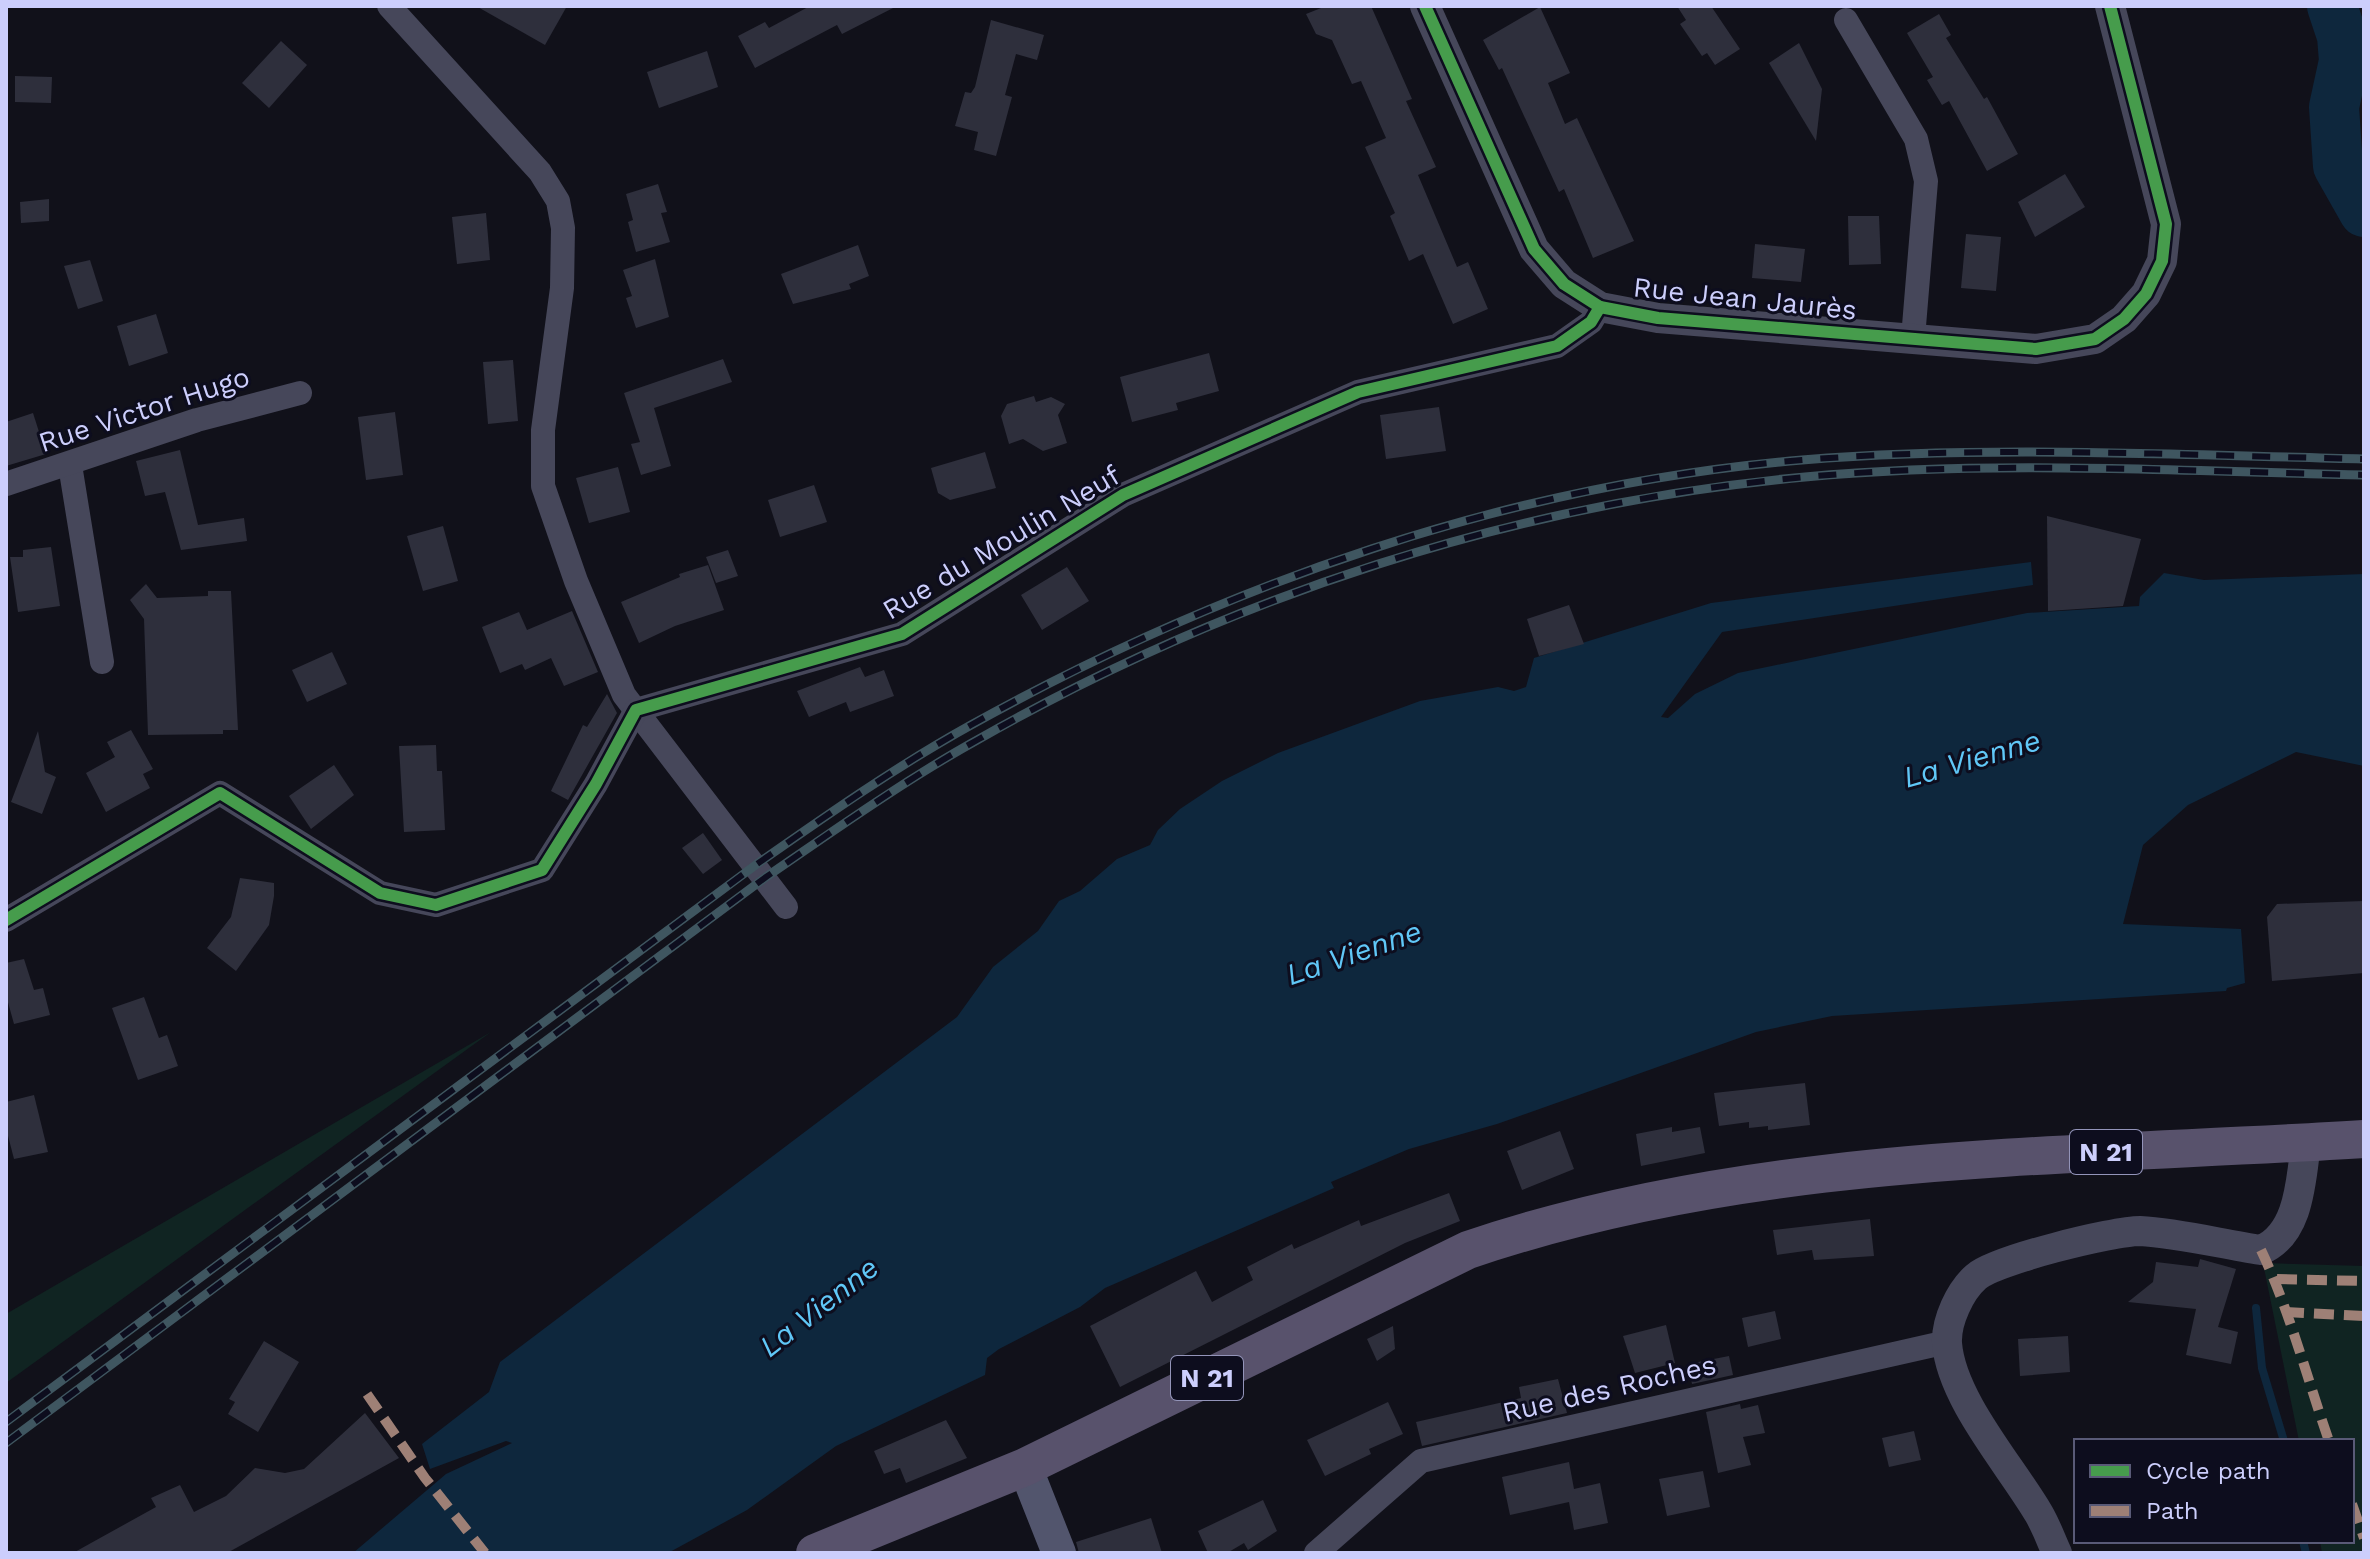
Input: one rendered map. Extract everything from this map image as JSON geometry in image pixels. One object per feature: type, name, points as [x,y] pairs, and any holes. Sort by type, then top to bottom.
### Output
[{"type":"main road","name":"N 21","points":[[815,1553],[1025,1467],[1468,1250],[1527,1230],[1687,1192],[1875,1166],[2364,1139]]},
{"type":"main road","points":[[1025,1467],[1059,1553]]},
{"type":"street","points":[[389,6],[540,172],[558,201],[563,228],[562,288],[543,430],[543,486],[576,581],[624,695],[757,864],[786,907]]},
{"type":"street","name":"Rue Jean Jaurès","points":[[1425,6],[1534,249],[1564,284],[1600,307],[1658,318],[2036,349],[2095,339],[2124,319],[2146,294],[2162,261],[2166,224],[2110,6]]},
{"type":"street","points":[[1846,20],[1916,139],[1926,181],[1913,338]]},
{"type":"street","name":"Rue du Moulin Neuf","points":[[636,710],[902,634],[1123,495],[1358,392],[1557,346],[1591,322],[1600,307]]},
{"type":"street","name":"Rue Victor Hugo","points":[[6,484],[197,420],[300,393]]},
{"type":"street","points":[[70,465],[102,662]]},
{"type":"street","points":[[6,920],[220,793],[380,893],[436,905],[542,870],[596,784],[636,710]]},
{"type":"street","points":[[2057,1553],[2041,1517],[1970,1406],[1957,1377],[1947,1342],[1959,1297],[1976,1277],[1997,1265],[2112,1235],[2139,1231],[2261,1250],[2273,1245],[2288,1227],[2306,1143]]},
{"type":"street","name":"Rue des Roches","points":[[1316,1553],[1421,1461],[1947,1342]]},
{"type":"green space","points":[[491,1032],[6,1383],[6,1314]]},
{"type":"green space","points":[[2263,1263],[2364,1266],[2364,1553],[2322,1553],[2320,1543],[2354,1543],[2354,1439],[2299,1439]]},
{"type":"water","name":"La Vienne","points":[[2031,562],[2033,585],[1722,632],[1661,717],[1668,718],[1695,694],[1738,673],[2027,613],[2139,606],[2140,597],[2164,573],[2204,580],[2364,574],[2364,766],[2296,752],[2188,805],[2143,845],[2123,924],[2241,929],[2245,983],[2226,991],[1832,1016],[1756,1032],[1497,1124],[1409,1149],[1331,1182],[1334,1188],[1105,1288],[1080,1307],[999,1349],[987,1358],[985,1375],[836,1446],[747,1510],[668,1553],[353,1553],[446,1474],[512,1443],[506,1441],[430,1469],[422,1444],[489,1392],[500,1362],[957,1017],[993,967],[1038,931],[1059,901],[1080,891],[1117,859],[1150,845],[1158,830],[1180,809],[1222,781],[1278,753],[1420,701],[1498,687],[1514,691],[1526,687],[1534,658],[1711,603]]},
{"type":"building","points":[[476,6],[567,6],[545,45]]},
{"type":"building","points":[[810,6],[897,6],[842,34],[837,25],[755,68],[738,36],[765,22],[769,28]]},
{"type":"building","points":[[1326,6],[1371,6],[1412,99],[1406,101],[1436,167],[1418,175],[1457,267],[1468,262],[1488,309],[1453,324],[1423,254],[1409,261],[1390,216],[1395,213],[1365,147],[1386,138],[1361,81],[1352,84],[1332,40],[1316,34],[1306,14]]},
{"type":"building","points":[[1677,6],[1711,6],[1740,49],[1715,65],[1707,53],[1702,56],[1680,24],[1686,20]]},
{"type":"building","points":[[1540,7],[1570,73],[1548,83],[1565,124],[1577,118],[1634,241],[1593,258],[1564,189],[1559,192],[1502,68],[1499,70],[1483,40]]},
{"type":"building","points":[[1939,14],[1951,35],[1946,38],[1984,99],[1987,97],[2018,154],[1987,171],[1949,101],[1942,105],[1927,80],[1933,77],[1907,33]]},
{"type":"building","points":[[991,20],[1044,35],[1037,60],[1016,54],[1005,95],[1012,97],[996,156],[974,150],[978,132],[955,126],[965,92],[971,93],[975,87]]},
{"type":"building","points":[[281,41],[307,65],[269,108],[242,83]]},
{"type":"building","points":[[1799,43],[1822,89],[1816,141],[1769,63]]},
{"type":"building","points":[[707,51],[718,87],[659,108],[647,72]]},
{"type":"building","points":[[15,76],[52,77],[51,103],[15,102]]},
{"type":"building","points":[[2065,174],[2085,207],[2035,237],[2018,202]]},
{"type":"building","points":[[658,184],[667,212],[661,213],[670,242],[636,252],[628,222],[633,220],[626,194]]},
{"type":"building","points":[[49,199],[49,221],[21,223],[20,202]]},
{"type":"building","points":[[486,213],[490,260],[457,264],[452,217]]},
{"type":"building","points":[[1848,216],[1879,216],[1881,264],[1849,265]]},
{"type":"building","points":[[1966,234],[2001,237],[1996,291],[1961,288]]},
{"type":"building","points":[[1755,244],[1805,249],[1801,282],[1752,278]]},
{"type":"building","points":[[858,245],[869,276],[849,284],[851,289],[793,304],[781,274]]},
{"type":"building","points":[[655,259],[669,317],[636,328],[626,298],[632,296],[623,270]]},
{"type":"building","points":[[90,260],[103,301],[78,309],[64,266]]},
{"type":"building","points":[[156,314],[168,353],[129,366],[117,326]]},
{"type":"building","points":[[1209,353],[1219,391],[1176,403],[1178,410],[1132,422],[1120,377]]},
{"type":"building","points":[[723,359],[732,382],[654,408],[671,466],[641,475],[631,444],[640,442],[624,393]]},
{"type":"building","points":[[513,360],[518,421],[488,424],[483,362]]},
{"type":"building","points":[[1034,396],[1036,402],[1051,397],[1065,404],[1058,415],[1067,443],[1043,451],[1023,439],[1009,444],[1001,416],[1007,404]]},
{"type":"building","points":[[1439,407],[1446,451],[1386,459],[1380,415]]},
{"type":"building","points":[[395,412],[403,475],[366,480],[358,417]]},
{"type":"building","points":[[33,413],[46,454],[6,466],[6,422]]},
{"type":"building","points":[[180,450],[198,525],[244,518],[247,541],[181,550],[165,492],[145,496],[136,461]]},
{"type":"building","points":[[985,452],[996,488],[950,500],[938,493],[931,468]]},
{"type":"building","points":[[618,467],[630,512],[589,523],[576,478]]},
{"type":"building","points":[[814,485],[827,522],[780,537],[768,500]]},
{"type":"building","points":[[2047,516],[2141,539],[2123,606],[2048,611]]},
{"type":"building","points":[[443,526],[458,581],[423,591],[407,536]]},
{"type":"building","points":[[51,547],[60,606],[18,612],[10,557],[23,557],[23,550]]},
{"type":"building","points":[[728,550],[738,576],[716,583],[706,557]]},
{"type":"building","points":[[708,565],[724,610],[675,626],[639,643],[621,602],[680,577],[679,574]]},
{"type":"building","points":[[1067,567],[1089,601],[1042,630],[1021,595]]},
{"type":"building","points":[[146,584],[157,598],[208,596],[208,591],[231,591],[238,730],[223,730],[223,734],[148,735],[144,619],[130,600]]},
{"type":"building","points":[[1569,605],[1584,644],[1539,656],[1527,619]]},
{"type":"building","points":[[572,611],[598,672],[564,686],[551,658],[525,670],[522,664],[500,673],[482,627],[519,612],[527,630]]},
{"type":"building","points":[[332,652],[347,684],[307,702],[292,670]]},
{"type":"building","points":[[860,667],[865,677],[884,670],[894,696],[850,712],[846,702],[809,717],[797,691]]},
{"type":"building","points":[[607,694],[617,713],[568,800],[551,791],[583,725],[587,727]]},
{"type":"building","points":[[131,730],[153,769],[143,774],[150,788],[106,812],[86,773],[115,757],[107,742]]},
{"type":"building","points":[[38,731],[45,772],[56,777],[42,814],[11,802]]},
{"type":"building","points":[[436,745],[437,771],[442,771],[445,830],[404,832],[399,746]]},
{"type":"building","points":[[334,765],[354,795],[311,829],[289,796]]},
{"type":"building","points":[[703,833],[722,860],[703,874],[682,848]]},
{"type":"building","points":[[240,878],[274,883],[274,896],[269,925],[236,971],[207,948],[231,917]]},
{"type":"building","points":[[2364,901],[2364,973],[2272,981],[2267,917],[2277,904]]},
{"type":"building","points":[[24,959],[34,990],[43,988],[50,1015],[14,1024],[6,995],[6,963]]},
{"type":"building","points":[[144,997],[159,1038],[167,1035],[178,1066],[138,1080],[112,1008]]},
{"type":"building","points":[[1805,1083],[1810,1125],[1768,1130],[1768,1126],[1749,1128],[1749,1122],[1719,1126],[1714,1093]]},
{"type":"building","points":[[34,1095],[48,1152],[14,1159],[6,1128],[6,1102]]},
{"type":"building","points":[[1672,1127],[1672,1132],[1700,1127],[1705,1153],[1641,1166],[1636,1134]]},
{"type":"building","points":[[1560,1131],[1574,1169],[1522,1190],[1507,1151]]},
{"type":"building","points":[[1449,1193],[1460,1221],[1405,1243],[1120,1387],[1090,1326],[1196,1271],[1212,1302],[1253,1280],[1247,1267],[1292,1244],[1294,1249],[1359,1220],[1361,1226]]},
{"type":"building","points":[[1870,1219],[1874,1256],[1814,1260],[1812,1250],[1777,1255],[1773,1230]]},
{"type":"building","points":[[2200,1259],[2236,1269],[2218,1327],[2238,1332],[2231,1364],[2186,1355],[2196,1309],[2128,1302],[2153,1282],[2156,1262],[2198,1267]]},
{"type":"building","points":[[1775,1311],[1781,1339],[1748,1347],[1742,1318]]},
{"type":"building","points":[[1666,1325],[1675,1363],[1635,1373],[1623,1336]]},
{"type":"building","points":[[1393,1326],[1395,1349],[1377,1361],[1367,1339]]},
{"type":"building","points":[[2068,1336],[2070,1372],[2020,1376],[2018,1339]]},
{"type":"building","points":[[264,1341],[299,1362],[258,1432],[228,1414],[235,1402],[229,1399]]},
{"type":"building","points":[[1729,1356],[1733,1375],[1692,1384],[1688,1364]]},
{"type":"building","points":[[1558,1379],[1567,1413],[1422,1446],[1416,1422],[1521,1398],[1519,1387]]},
{"type":"building","points":[[1388,1402],[1403,1434],[1369,1449],[1371,1454],[1325,1476],[1307,1440]]},
{"type":"building","points":[[1740,1404],[1741,1409],[1758,1405],[1765,1433],[1743,1437],[1751,1465],[1718,1473],[1706,1412]]},
{"type":"building","points":[[365,1413],[399,1458],[227,1553],[73,1553],[156,1507],[151,1498],[180,1485],[194,1512],[226,1496],[255,1468],[285,1473],[304,1469]]},
{"type":"building","points":[[946,1420],[967,1458],[906,1483],[900,1468],[884,1474],[874,1451]]},
{"type":"building","points":[[1914,1431],[1921,1460],[1889,1467],[1882,1438]]},
{"type":"building","points":[[1569,1462],[1574,1489],[1600,1483],[1608,1523],[1574,1530],[1569,1502],[1510,1515],[1502,1477]]},
{"type":"building","points":[[1703,1471],[1710,1507],[1667,1516],[1659,1479]]},
{"type":"building","points":[[1263,1500],[1277,1531],[1248,1550],[1244,1543],[1227,1553],[1208,1553],[1198,1531]]},
{"type":"building","points":[[1151,1518],[1162,1553],[1079,1553],[1076,1542]]},
{"type":"waterway","points":[[2332,6],[2342,36],[2344,61],[2334,107],[2338,166],[2364,212]]},
{"type":"waterway","points":[[2256,1308],[2262,1368],[2283,1439]]},
{"type":"waterway","points":[[2304,1543],[2306,1553]]},
{"type":"railway","points":[[6,1422],[757,864],[862,792],[971,725],[1167,627],[1373,549],[1478,517],[1585,492],[1693,472],[1802,460],[1942,453],[2083,452],[2364,459]]},
{"type":"railway","points":[[6,1443],[818,841],[979,739],[1075,688],[1174,641],[1275,600],[1378,564],[1483,534],[1589,509],[1697,490],[1805,477],[1945,469],[2084,468],[2364,475]]},
{"type":"marked path","points":[[2261,1250],[2289,1320],[2328,1439]]},
{"type":"marked path","points":[[2277,1279],[2364,1281]]},
{"type":"marked path","points":[[2284,1312],[2364,1316]]},
{"type":"marked path","points":[[367,1394],[425,1478],[485,1553]]},
{"type":"marked path","points":[[2354,1510],[2364,1538]]},
{"type":"cycle path","points":[[1425,6],[1534,249],[1564,284],[1600,307],[1658,318],[2036,349],[2095,339],[2124,319],[2146,294],[2162,261],[2166,224],[2110,6]]},
{"type":"cycle path","points":[[6,920],[220,793],[380,893],[436,905],[542,870],[596,784],[636,710],[902,634],[1123,495],[1358,392],[1557,346],[1591,322],[1600,307]]}]
